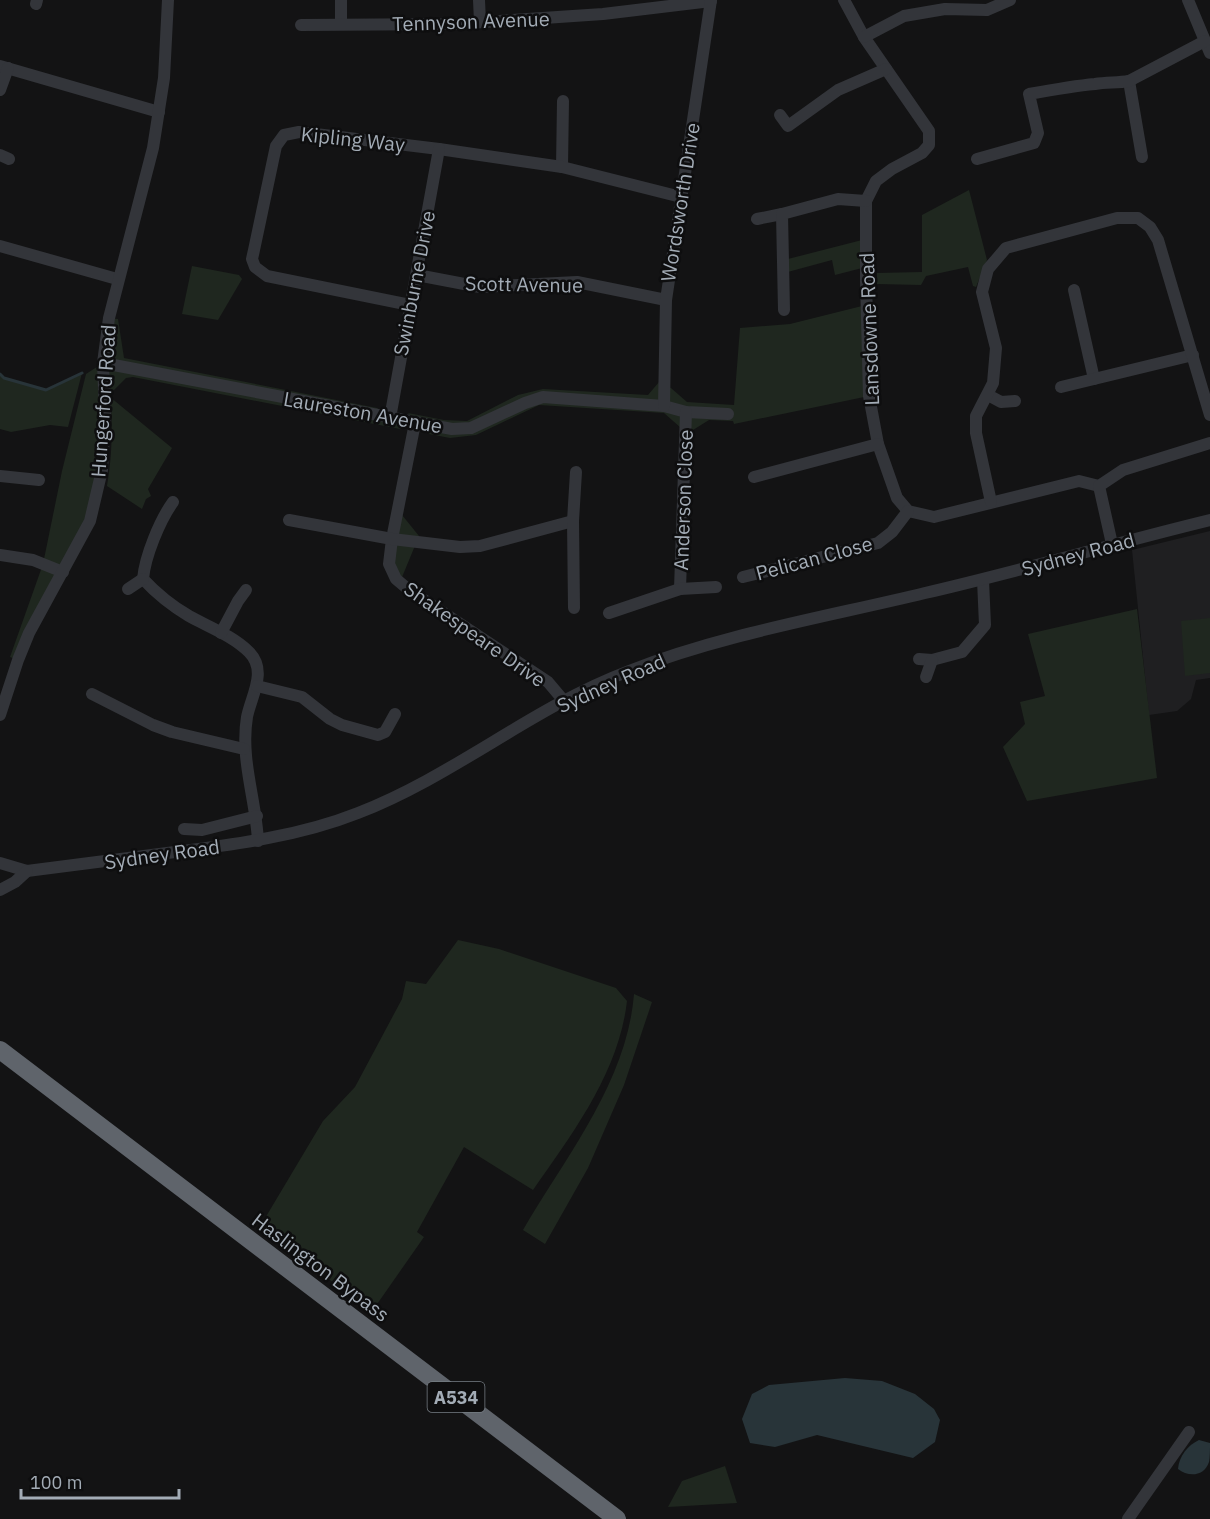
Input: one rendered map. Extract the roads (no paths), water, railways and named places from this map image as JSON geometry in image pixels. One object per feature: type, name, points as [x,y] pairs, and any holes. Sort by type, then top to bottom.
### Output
[{"type":"highway","name":"Haslington Bypass","points":[[0,1050],[617,1519]]},
{"type":"street","name":"Hungerford Road","points":[[0,715],[26,640],[90,520],[102,470],[105,414],[103,363],[108,318],[153,148],[164,78],[168,0]]},
{"type":"street","points":[[341,0],[341,24]]},
{"type":"street","points":[[479,0],[480,22]]},
{"type":"street","points":[[601,0],[603,14]]},
{"type":"street","points":[[757,219],[838,199],[867,201],[876,181],[892,169],[922,153],[929,145],[930,130],[864,37],[844,0]]},
{"type":"street","points":[[864,37],[904,16],[945,9],[987,10],[1010,0]]},
{"type":"street","points":[[1188,0],[1210,53]]},
{"type":"street","name":"Tennyson Avenue","points":[[301,26],[454,24],[603,14],[711,1]]},
{"type":"street","name":"Wordsworth Drive","points":[[664,406],[666,300],[711,1]]},
{"type":"street","points":[[977,159],[1034,143],[1038,134],[1029,94],[1099,83],[1116,84],[1129,81],[1205,40]]},
{"type":"street","points":[[0,90],[4,67],[159,112]]},
{"type":"street","points":[[780,115],[788,126],[838,90],[886,69]]},
{"type":"street","points":[[1129,81],[1142,157]]},
{"type":"street","points":[[562,167],[563,101]]},
{"type":"street","name":"Kipling Way","points":[[410,305],[267,276],[255,267],[252,258],[276,146],[284,135],[299,132],[562,167],[681,197]]},
{"type":"street","name":"Swinburne Drive","points":[[390,418],[440,149]]},
{"type":"street","name":"Lansdowne Road","points":[[867,201],[866,289],[869,396],[878,444],[897,498],[908,511]]},
{"type":"street","points":[[782,214],[784,310]]},
{"type":"street","points":[[991,502],[976,433],[976,416],[993,383],[996,348],[982,292],[988,269],[1006,249],[1117,218],[1138,218],[1150,227],[1158,240],[1210,415]]},
{"type":"street","points":[[0,246],[117,279]]},
{"type":"street","name":"Scott Avenue","points":[[417,275],[480,287],[577,282],[666,300]]},
{"type":"street","points":[[1074,290],[1094,379]]},
{"type":"street","points":[[1061,387],[1193,355]]},
{"type":"street","name":"Laureston Avenue","points":[[103,363],[452,429],[471,428],[525,403],[543,398],[664,406],[686,412],[728,414]]},
{"type":"street","points":[[988,395],[1001,402],[1015,401]]},
{"type":"street","name":"Anderson Close","points":[[680,589],[686,412]]},
{"type":"street","name":"Shakespeare Drive","points":[[415,423],[392,539],[389,564],[396,579],[409,590],[548,682],[564,701]]},
{"type":"street","points":[[754,477],[878,444]]},
{"type":"street","points":[[908,511],[934,517],[1079,481],[1099,486],[1123,470],[1210,444]]},
{"type":"street","points":[[574,608],[573,521],[576,472]]},
{"type":"street","points":[[0,476],[39,480]]},
{"type":"street","points":[[1099,486],[1112,544]]},
{"type":"street","points":[[173,502],[163,516],[144,563],[143,579],[157,594],[251,654],[257,671],[257,686],[247,716],[244,749],[257,816],[258,841]]},
{"type":"street","name":"Pelican Close","points":[[743,578],[878,543],[892,532],[908,511]]},
{"type":"street","points":[[289,520],[392,539],[460,547],[480,546],[573,521]]},
{"type":"street","name":"Sydney Road","points":[[0,863],[27,871],[258,841],[314,828],[359,813],[442,774],[564,701],[627,671],[685,651],[983,580],[1112,544],[1210,520]]},
{"type":"street","points":[[0,555],[33,560],[63,573]]},
{"type":"street","points":[[128,589],[143,579]]},
{"type":"street","points":[[926,677],[925,660],[962,652],[985,624],[983,580]]},
{"type":"street","name":"Anderson Close","points":[[609,613],[680,589],[716,587]]},
{"type":"street","points":[[221,633],[246,590]]},
{"type":"street","points":[[257,686],[302,697],[330,719],[342,725],[378,735],[385,732],[395,714]]},
{"type":"street","points":[[92,694],[153,725],[172,732],[244,749]]},
{"type":"street","name":"Sydney Road","points":[[183,829],[202,830],[257,816]]},
{"type":"street","name":"Sydney Road","points":[[0,890],[15,882],[27,871]]},
{"type":"street","points":[[1128,1519],[1189,1432]]},
{"type":"waterway","points":[[0,374],[4,378],[46,390],[82,373]]}]
